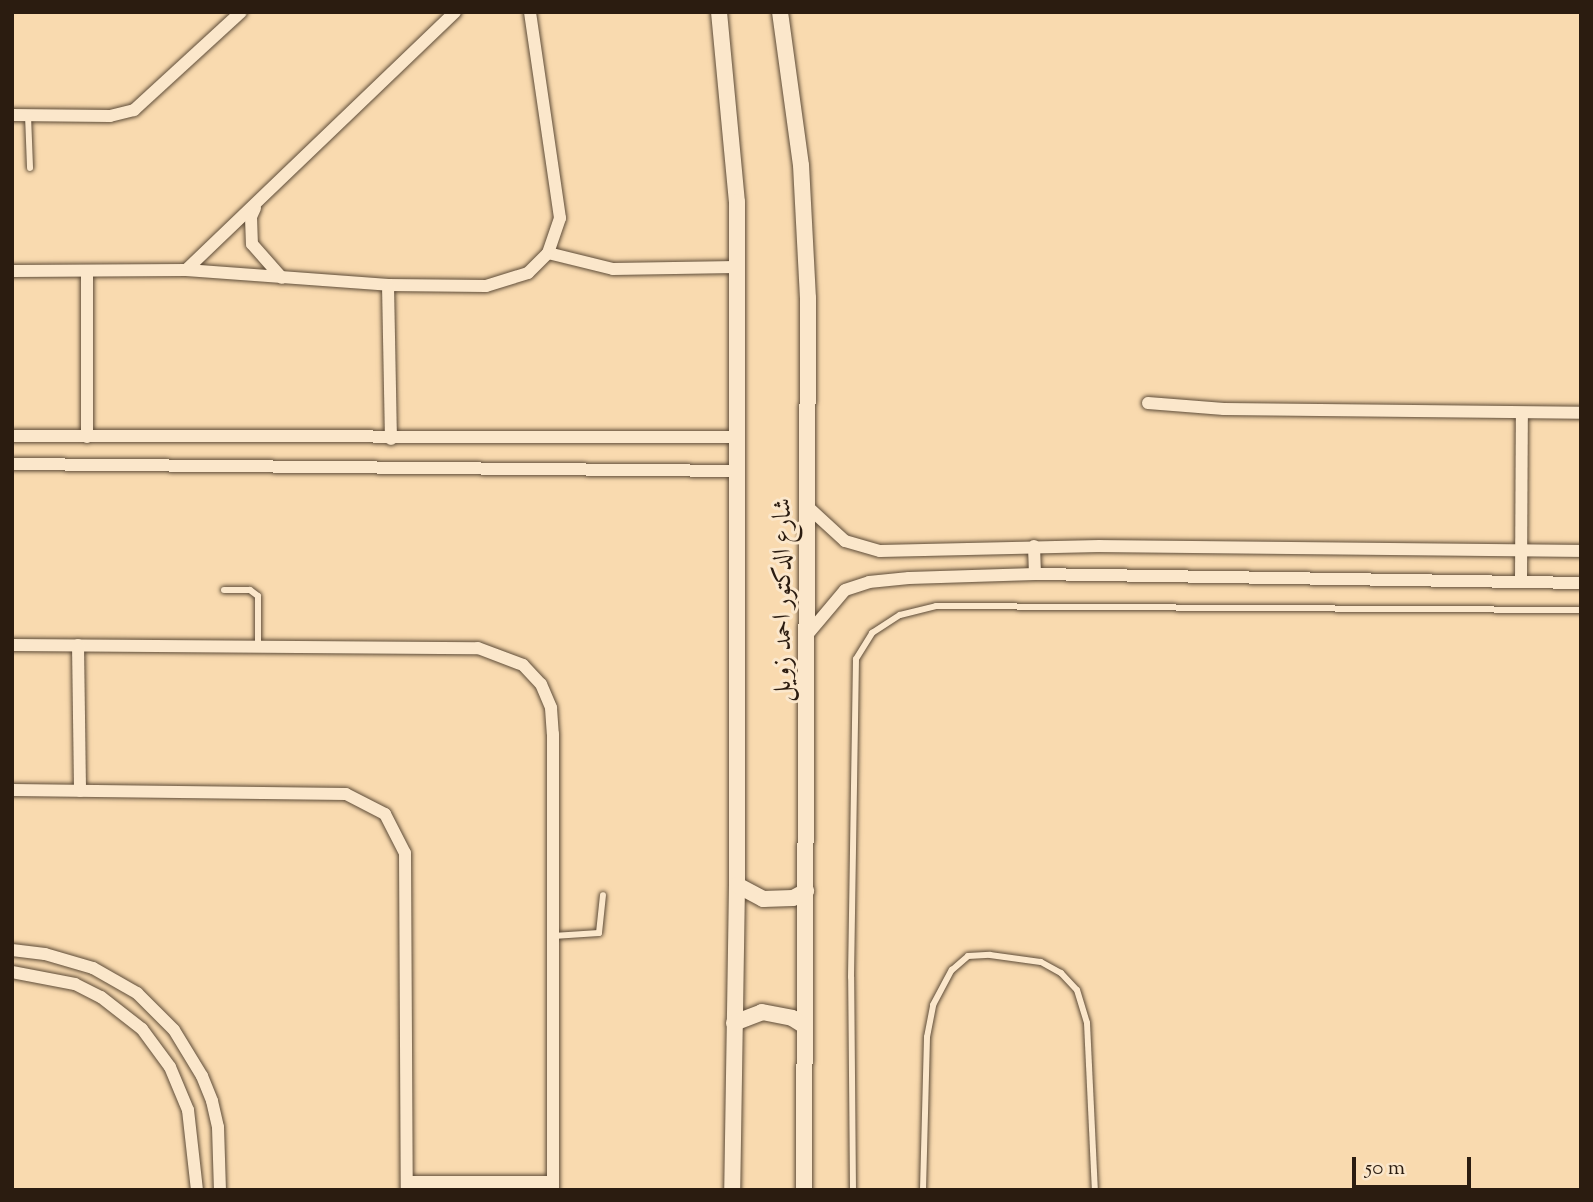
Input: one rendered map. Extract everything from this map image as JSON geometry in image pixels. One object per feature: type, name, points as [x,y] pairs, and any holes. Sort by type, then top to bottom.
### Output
[{"type":"street","points":[[12,115],[110,116],[134,110],[240,12]]},
{"type":"street","points":[[186,270],[255,208],[455,12]]},
{"type":"street","points":[[12,271],[186,270],[388,285],[508,283],[527,273],[548,253],[560,218],[559,196],[530,12]]},
{"type":"street","name":"شارع الدكتور احمد زويل","points":[[719,12],[737,202],[737,885],[732,1190]]},
{"type":"street","name":"شارع الدكتور احمد زويل","points":[[780,12],[801,165],[808,298],[804,1190]]},
{"type":"street","points":[[255,208],[251,217],[252,244],[282,278]]},
{"type":"street","points":[[548,253],[613,269],[736,267]]},
{"type":"street","points":[[87,272],[87,437]]},
{"type":"street","points":[[388,285],[391,439]]},
{"type":"street","points":[[1148,403],[1224,409],[1581,413]]},
{"type":"street","points":[[1521,582],[1522,414]]},
{"type":"street","points":[[12,436],[391,439],[735,437]]},
{"type":"street","points":[[12,464],[735,471]]},
{"type":"street","points":[[809,508],[832,531],[862,548],[1034,546],[1581,551]]},
{"type":"street","points":[[1034,546],[1035,574]]},
{"type":"street","points":[[808,634],[845,590],[869,582],[1035,574],[1581,583]]},
{"type":"street","points":[[12,645],[478,648],[523,666],[541,684],[551,708],[553,1186],[407,1186],[405,853],[385,814],[346,794],[12,790]]},
{"type":"street","points":[[78,645],[80,791]]},
{"type":"street","points":[[737,885],[756,897],[778,901],[806,891]]},
{"type":"street","points":[[12,950],[45,954],[93,968],[137,993],[174,1030],[212,1101],[220,1153],[219,1190]]},
{"type":"street","points":[[12,972],[75,984],[101,996],[142,1029],[170,1067],[188,1110],[197,1190]]},
{"type":"street","points":[[734,1023],[762,1012],[778,1013],[805,1026]]},
{"type":"lane","points":[[28,115],[30,168]]},
{"type":"lane","points":[[224,590],[250,590],[258,596],[258,646]]},
{"type":"lane","points":[[853,1190],[851,977],[856,659],[860,647],[872,633],[900,615],[936,606],[1581,610]]},
{"type":"lane","points":[[553,936],[599,933],[603,895]]},
{"type":"lane","points":[[923,1190],[927,1037],[933,1005],[952,970],[968,956],[990,956],[1041,962],[1061,973],[1077,990],[1087,1023],[1095,1190]]}]
